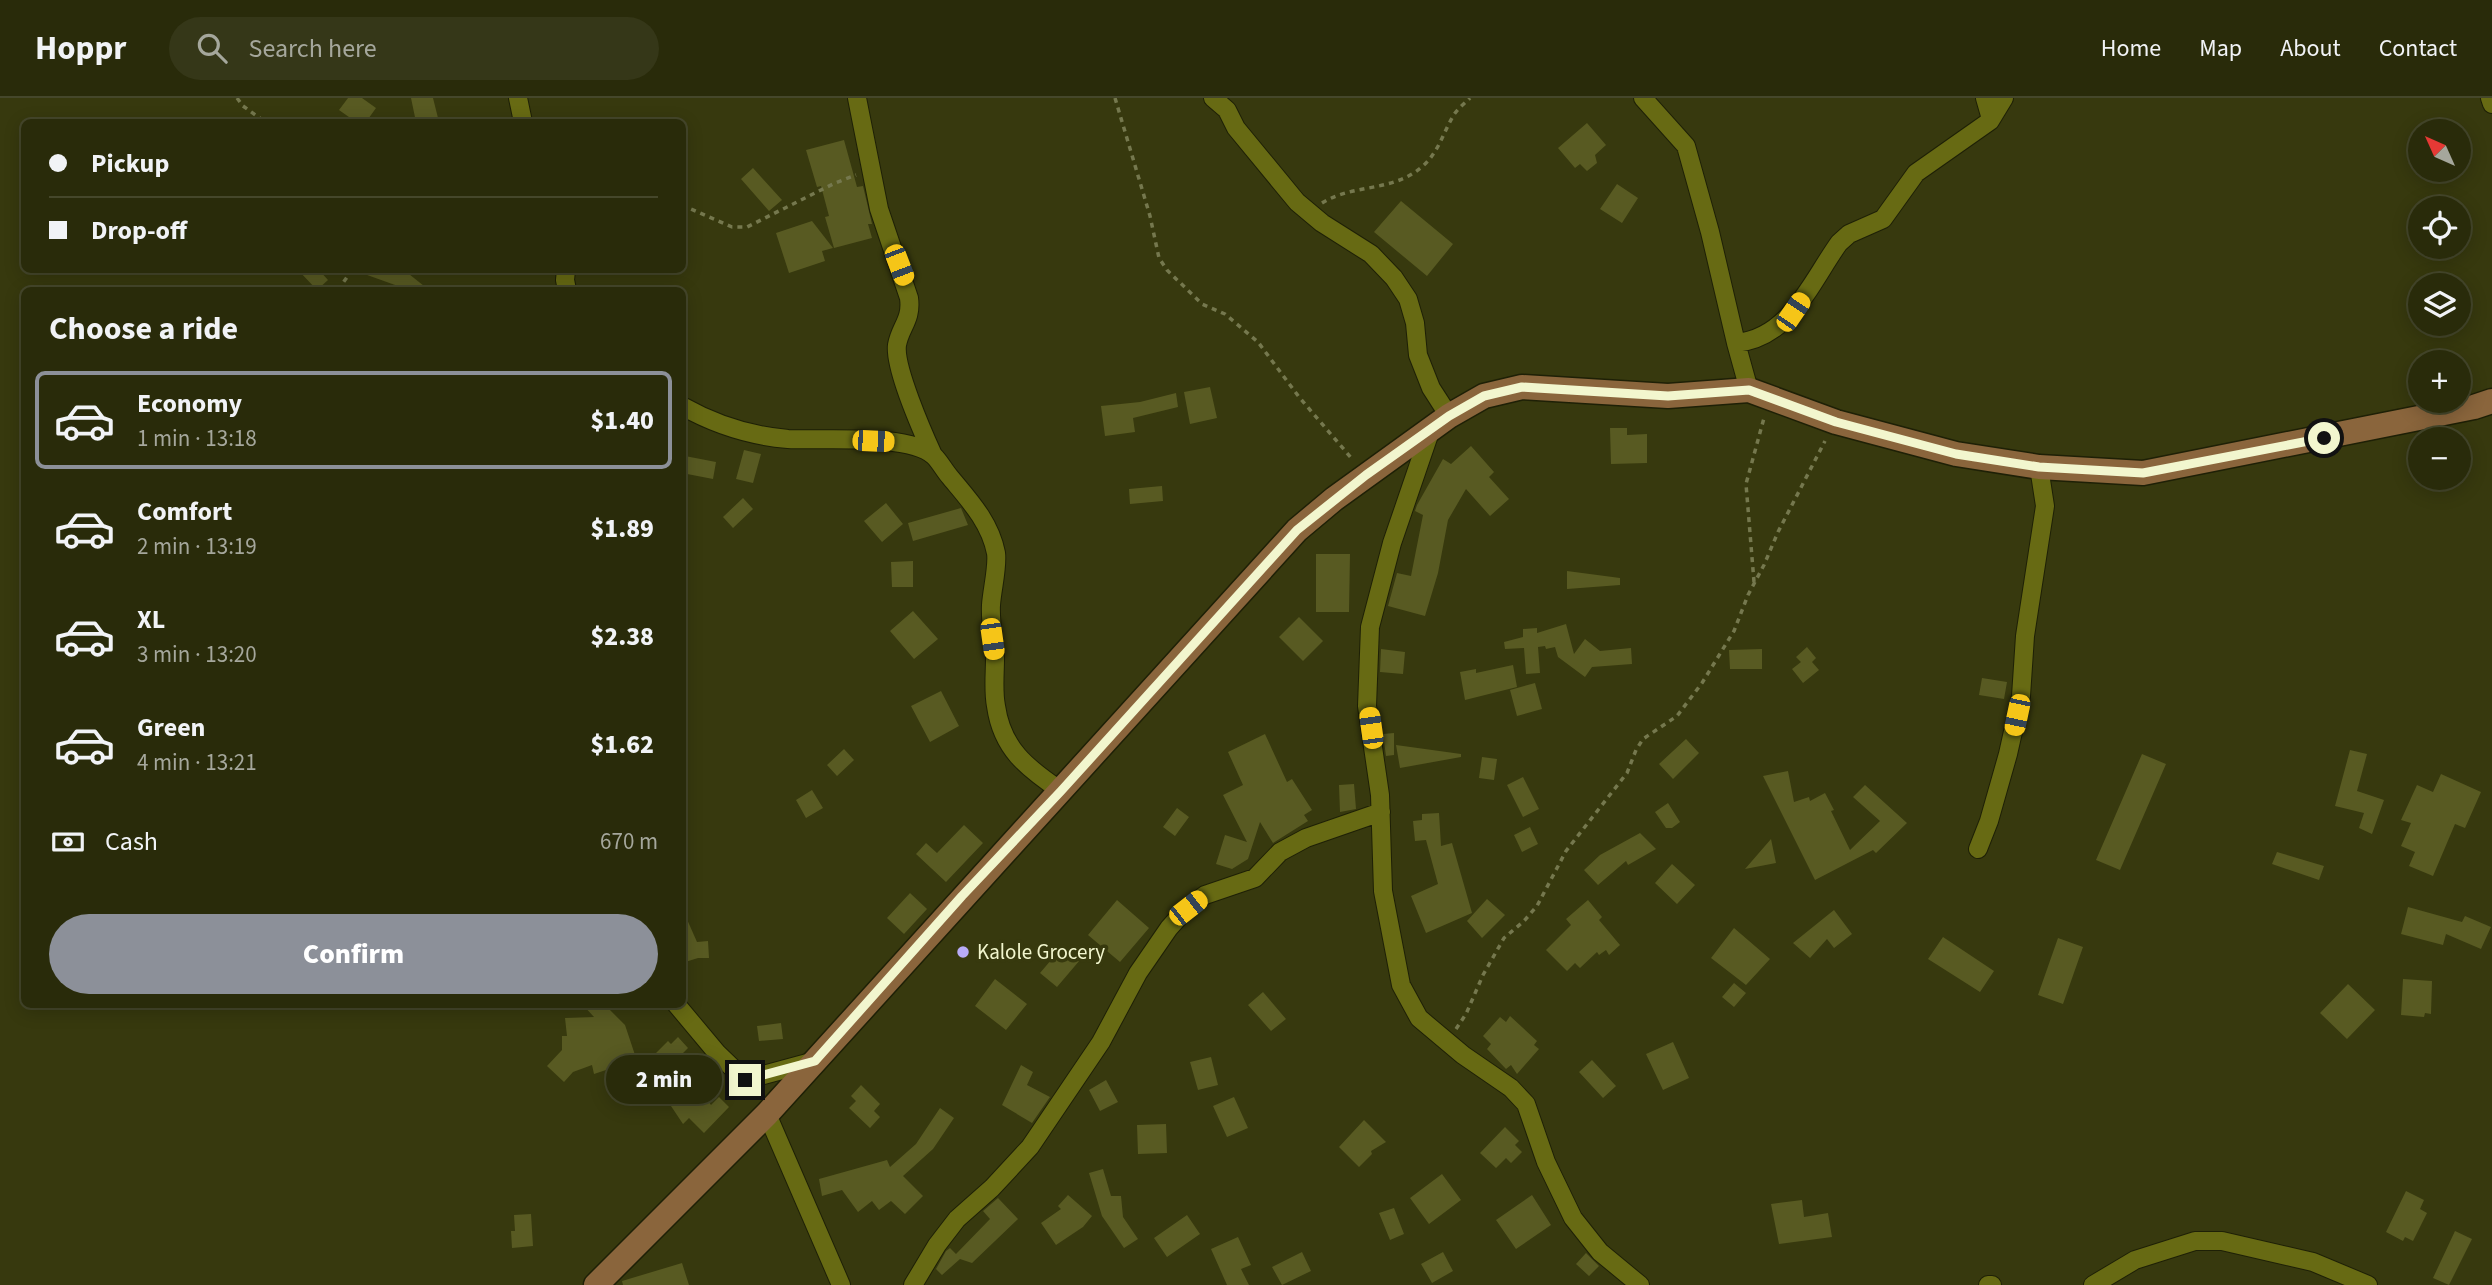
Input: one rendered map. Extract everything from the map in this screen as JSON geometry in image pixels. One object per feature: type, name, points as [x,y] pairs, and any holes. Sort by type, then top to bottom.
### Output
[{"type":"street","points":[[518,98],[522,119]]},
{"type":"street","points":[[857,98],[879,209],[911,309],[897,345],[898,357],[918,422],[933,455],[991,531],[997,556],[992,583],[990,624],[995,655],[996,706],[1004,736],[1016,756],[1037,775],[1061,791]]},
{"type":"street","points":[[1213,98],[1227,110],[1236,128],[1297,202],[1322,223],[1371,254],[1394,278],[1408,299],[1415,323],[1418,355],[1440,422],[1392,543],[1370,627],[1367,706],[1381,812],[1383,891],[1401,985],[1419,1018],[1447,1042],[1511,1088],[1526,1104],[1546,1162],[1573,1218],[1600,1252],[1640,1285]]},
{"type":"street","points":[[1643,98],[1686,146],[1710,232],[1736,343],[1759,393]]},
{"type":"street","points":[[1985,98],[1992,119]]},
{"type":"street","points":[[1736,343],[1755,341],[1787,318],[1839,243],[1849,234],[1882,219],[1916,173],[1992,119],[2004,98]]},
{"type":"street","points":[[2490,98],[2492,104]]},
{"type":"street","points":[[596,1285],[767,1114],[962,896],[1061,791],[1297,530],[1366,475],[1440,422],[1484,396],[1522,387],[1668,396],[1759,393],[1836,422],[1956,454],[2039,467],[2143,473],[2447,413],[2492,401]]},
{"type":"street","points":[[686,409],[735,429],[786,439],[894,442],[920,447],[933,455]]},
{"type":"street","points":[[1978,849],[2008,754],[2021,696],[2025,636],[2045,506],[2039,467]]},
{"type":"street","points":[[913,1285],[937,1245],[957,1219],[992,1188],[1030,1147],[1101,1042],[1138,973],[1169,928],[1188,908],[1205,895],[1255,878],[1280,852],[1306,838],[1381,812]]},
{"type":"street","points":[[679,1008],[717,1053],[745,1080],[815,1061]]},
{"type":"street","points":[[767,1114],[841,1285]]},
{"type":"street","points":[[2092,1285],[2135,1260],[2155,1253],[2194,1241],[2222,1241],[2313,1262],[2368,1285]]},
{"type":"path","points":[[237,98],[261,119]]},
{"type":"path","points":[[1115,98],[1150,216],[1159,258],[1167,270],[1202,304],[1225,314],[1258,342],[1298,397],[1366,475]]},
{"type":"path","points":[[1308,211],[1334,195],[1396,183],[1424,165],[1445,136],[1452,117],[1470,98]]},
{"type":"path","points":[[686,207],[732,227],[747,227],[835,183],[871,170]]},
{"type":"path","points":[[1754,584],[1746,484],[1759,393]]},
{"type":"path","points":[[1447,1042],[1466,1014],[1483,975],[1504,938],[1524,921],[1537,905],[1566,851],[1627,773],[1643,739],[1687,706],[1734,631],[1804,478],[1836,422]]},
{"type":"building","points":[[348,98],[362,98],[376,108],[368,119],[352,119],[339,110]]},
{"type":"building","points":[[411,98],[433,98],[438,119],[415,119]]},
{"type":"building","points":[[1587,123],[1606,145],[1595,155],[1597,163],[1587,171],[1580,164],[1575,168],[1558,148]]},
{"type":"building","points":[[844,140],[857,187],[863,186],[872,224],[868,224],[872,238],[834,248],[825,217],[829,216],[821,186],[817,187],[806,150]]},
{"type":"building","points":[[753,168],[782,200],[769,211],[741,179]]},
{"type":"building","points":[[1617,184],[1638,198],[1622,223],[1600,209]]},
{"type":"building","points":[[1401,201],[1453,244],[1427,276],[1374,232]]},
{"type":"building","points":[[812,221],[833,248],[822,251],[825,261],[789,273],[776,233]]},
{"type":"building","points":[[301,273],[322,273],[328,280],[320,287],[314,287]]},
{"type":"building","points":[[362,273],[408,273],[425,287],[401,287]]},
{"type":"building","points":[[1210,387],[1217,418],[1190,424],[1184,392]]},
{"type":"building","points":[[1176,393],[1178,407],[1133,418],[1135,432],[1105,436],[1101,406],[1140,402]]},
{"type":"building","points":[[1610,428],[1627,428],[1627,435],[1647,434],[1647,463],[1611,464]]},
{"type":"building","points":[[1471,446],[1494,472],[1489,477],[1509,499],[1490,516],[1466,489],[1448,520],[1438,573],[1425,616],[1388,606],[1397,573],[1411,576],[1423,515],[1415,511],[1417,505],[1443,459],[1451,464]]},
{"type":"building","points":[[744,450],[761,454],[753,483],[736,479]]},
{"type":"building","points":[[686,456],[716,462],[713,479],[686,474]]},
{"type":"building","points":[[1162,486],[1163,501],[1130,504],[1129,489]]},
{"type":"building","points":[[743,498],[753,509],[733,528],[723,517]]},
{"type":"building","points":[[886,503],[903,524],[882,542],[864,521]]},
{"type":"building","points":[[961,508],[968,525],[913,541],[908,523]]},
{"type":"building","points":[[1316,554],[1350,554],[1349,612],[1316,612]]},
{"type":"building","points":[[913,561],[913,587],[892,587],[891,562]]},
{"type":"building","points":[[1567,571],[1620,578],[1620,585],[1567,589]]},
{"type":"building","points":[[913,611],[938,639],[914,659],[890,631]]},
{"type":"building","points":[[1299,617],[1323,641],[1303,661],[1279,637]]},
{"type":"building","points":[[1566,624],[1574,654],[1585,639],[1600,651],[1631,648],[1632,664],[1592,667],[1585,677],[1558,657],[1555,647],[1546,649],[1545,646],[1538,647],[1540,673],[1526,674],[1524,648],[1505,649],[1504,642],[1523,637],[1523,629],[1537,628],[1537,633]]},
{"type":"building","points":[[1807,647],[1816,658],[1812,662],[1819,670],[1803,683],[1792,669],[1801,662],[1796,657]]},
{"type":"building","points":[[1381,649],[1405,652],[1403,674],[1380,672]]},
{"type":"building","points":[[1762,649],[1762,669],[1730,669],[1729,650]]},
{"type":"building","points":[[1513,665],[1517,687],[1465,700],[1460,672],[1476,669],[1476,673]]},
{"type":"building","points":[[1982,678],[2007,682],[2004,699],[1979,695]]},
{"type":"building","points":[[1535,683],[1542,709],[1517,716],[1510,690]]},
{"type":"building","points":[[941,691],[959,726],[930,742],[911,706]]},
{"type":"building","points":[[1394,733],[1394,755],[1386,756],[1383,734]]},
{"type":"building","points":[[1265,734],[1287,782],[1292,779],[1312,810],[1304,815],[1308,821],[1273,843],[1260,822],[1248,859],[1232,869],[1216,864],[1225,835],[1247,842],[1223,795],[1243,785],[1228,752]]},
{"type":"building","points":[[1686,739],[1699,753],[1673,779],[1659,764]]},
{"type":"building","points":[[1396,745],[1461,754],[1461,757],[1400,768]]},
{"type":"building","points":[[844,749],[854,760],[837,776],[827,765]]},
{"type":"building","points":[[2350,750],[2367,754],[2357,791],[2384,800],[2372,834],[2359,828],[2364,813],[2335,806]]},
{"type":"building","points":[[2142,754],[2166,764],[2120,870],[2096,860]]},
{"type":"building","points":[[1482,757],[1497,759],[1494,780],[1479,778]]},
{"type":"building","points":[[1788,771],[1794,802],[1809,797],[1810,801],[1825,793],[1850,850],[1880,821],[1853,797],[1865,785],[1907,823],[1876,853],[1873,850],[1815,880],[1763,776]]},
{"type":"building","points":[[2441,774],[2481,792],[2465,828],[2455,824],[2433,876],[2409,866],[2415,852],[2401,846],[2411,823],[2401,820],[2417,785],[2433,792]]},
{"type":"building","points":[[1523,777],[1539,809],[1523,817],[1507,785]]},
{"type":"building","points":[[1354,784],[1356,809],[1340,812],[1339,785]]},
{"type":"building","points":[[812,790],[823,808],[806,818],[796,800]]},
{"type":"building","points":[[1668,803],[1680,822],[1672,828],[1666,828],[1655,812]]},
{"type":"building","points":[[1177,808],[1189,817],[1175,836],[1163,827]]},
{"type":"building","points":[[1439,813],[1441,846],[1452,843],[1472,913],[1426,933],[1411,896],[1438,884],[1426,840],[1415,841],[1413,821],[1422,820],[1422,814]]},
{"type":"building","points":[[964,825],[983,843],[946,882],[916,854],[926,843],[937,853]]},
{"type":"building","points":[[1530,827],[1538,844],[1522,852],[1514,835]]},
{"type":"building","points":[[1640,833],[1656,849],[1628,865],[1626,861],[1598,885],[1584,870],[1600,855]]},
{"type":"building","points":[[1771,839],[1776,863],[1745,869]]},
{"type":"building","points":[[2277,852],[2324,866],[2319,880],[2272,864]]},
{"type":"building","points":[[1672,864],[1695,885],[1677,904],[1655,883]]},
{"type":"building","points":[[910,893],[927,909],[904,934],[887,918]]},
{"type":"building","points":[[1487,899],[1505,915],[1482,938],[1467,921]]},
{"type":"building","points":[[1117,900],[1149,928],[1120,962],[1088,935]]},
{"type":"building","points":[[1588,900],[1602,917],[1599,920],[1620,945],[1609,955],[1606,950],[1599,955],[1597,952],[1580,968],[1575,963],[1567,971],[1546,950],[1571,925],[1566,919]]},
{"type":"building","points":[[2408,907],[2462,922],[2465,916],[2491,927],[2481,949],[2446,934],[2443,945],[2401,934]]},
{"type":"building","points":[[1834,910],[1852,934],[1834,948],[1827,939],[1810,958],[1793,943]]},
{"type":"building","points":[[686,917],[697,942],[708,941],[709,958],[686,962]]},
{"type":"building","points":[[1734,928],[1770,959],[1746,985],[1711,958]]},
{"type":"building","points":[[1943,937],[1994,971],[1980,992],[1928,959]]},
{"type":"building","points":[[2058,938],[2083,947],[2063,1004],[2038,995]]},
{"type":"building","points":[[1063,946],[1080,960],[1057,987],[1040,973]]},
{"type":"building","points":[[995,979],[1027,1004],[1006,1030],[975,1006]]},
{"type":"building","points":[[2403,979],[2432,981],[2431,1014],[2425,1013],[2424,1017],[2401,1015]]},
{"type":"building","points":[[1734,983],[1746,993],[1734,1007],[1722,997]]},
{"type":"building","points":[[2348,984],[2375,1010],[2347,1039],[2320,1013]]},
{"type":"building","points":[[1263,992],[1286,1019],[1271,1031],[1248,1005]]},
{"type":"building","points":[[586,1008],[608,1008],[625,1025],[635,1055],[614,1062],[615,1067],[594,1074],[592,1065],[573,1072],[564,1082],[547,1066],[562,1050],[562,1036],[567,1036],[565,1018],[594,1017]]},
{"type":"building","points":[[1510,1016],[1537,1041],[1534,1045],[1539,1049],[1517,1074],[1511,1065],[1506,1069],[1487,1049],[1491,1044],[1483,1036],[1500,1017],[1506,1022]]},
{"type":"building","points":[[781,1023],[783,1039],[759,1041],[757,1026]]},
{"type":"building","points":[[678,1037],[688,1048],[679,1057],[711,1105],[719,1097],[729,1107],[704,1133],[689,1118],[683,1124],[659,1088],[674,1077],[653,1056],[668,1041],[671,1044]]},
{"type":"building","points":[[1673,1042],[1689,1078],[1663,1090],[1646,1054]]},
{"type":"building","points":[[1211,1057],[1218,1085],[1198,1090],[1190,1062]]},
{"type":"building","points":[[1592,1060],[1616,1086],[1603,1098],[1579,1072]]},
{"type":"building","points":[[1021,1065],[1033,1072],[1027,1085],[1050,1097],[1032,1123],[1002,1105]]},
{"type":"building","points":[[1106,1080],[1118,1102],[1100,1111],[1089,1090]]},
{"type":"building","points":[[861,1085],[880,1104],[874,1111],[880,1117],[870,1128],[849,1108],[856,1101],[851,1096]]},
{"type":"building","points":[[1234,1097],[1248,1128],[1227,1137],[1213,1106]]},
{"type":"building","points":[[940,1108],[954,1118],[933,1149],[903,1176],[923,1196],[905,1214],[891,1201],[879,1210],[872,1201],[858,1212],[842,1190],[822,1196],[819,1179],[887,1160],[890,1167],[916,1144]]},
{"type":"building","points":[[1364,1120],[1386,1142],[1371,1151],[1372,1154],[1359,1167],[1339,1147]]},
{"type":"building","points":[[1166,1124],[1167,1153],[1138,1154],[1137,1125]]},
{"type":"building","points":[[1505,1127],[1519,1141],[1515,1145],[1522,1152],[1511,1163],[1506,1158],[1496,1168],[1480,1153]]},
{"type":"building","points":[[1103,1169],[1111,1196],[1121,1196],[1123,1217],[1138,1239],[1124,1248],[1102,1216],[1089,1173]]},
{"type":"building","points":[[1442,1174],[1461,1200],[1429,1224],[1410,1198]]},
{"type":"building","points":[[2406,1191],[2424,1200],[2420,1209],[2427,1213],[2413,1241],[2405,1237],[2403,1241],[2386,1232]]},
{"type":"building","points":[[1068,1195],[1092,1216],[1083,1227],[1056,1245],[1041,1223],[1061,1209],[1058,1206]]},
{"type":"building","points":[[1532,1195],[1551,1225],[1516,1249],[1496,1220]]},
{"type":"building","points":[[998,1198],[1018,1219],[972,1263],[960,1259],[942,1275],[936,1269],[946,1251],[950,1248],[956,1254],[990,1219],[983,1211]]},
{"type":"building","points":[[1802,1200],[1804,1217],[1828,1213],[1832,1237],[1779,1244],[1771,1204]]},
{"type":"building","points":[[1394,1208],[1404,1234],[1390,1240],[1379,1213]]},
{"type":"building","points":[[531,1214],[533,1246],[512,1248],[514,1215]]},
{"type":"building","points":[[1187,1215],[1200,1234],[1167,1257],[1154,1238]]},
{"type":"building","points":[[2455,1231],[2472,1239],[2449,1285],[2433,1278]]},
{"type":"building","points":[[1238,1237],[1251,1265],[1241,1269],[1249,1285],[1227,1285],[1211,1249]]},
{"type":"building","points":[[1302,1252],[1311,1271],[1282,1285],[1272,1267]]},
{"type":"building","points":[[1443,1252],[1453,1271],[1432,1283],[1421,1264]]},
{"type":"building","points":[[1586,1253],[1599,1266],[1589,1276],[1576,1264]]},
{"type":"building","points":[[682,1263],[689,1285],[623,1285],[622,1281]]},
{"type":"place","name":"Kalole Grocery","points":[[963,952]]},
{"type":"route","points":[[745,1080],[815,1061],[1297,530],[1366,475],[1449,416],[1484,396],[1522,387],[1668,396],[1749,390],[1788,402],[1836,422],[1956,454],[2039,467],[2143,473],[2324,438]]}]
